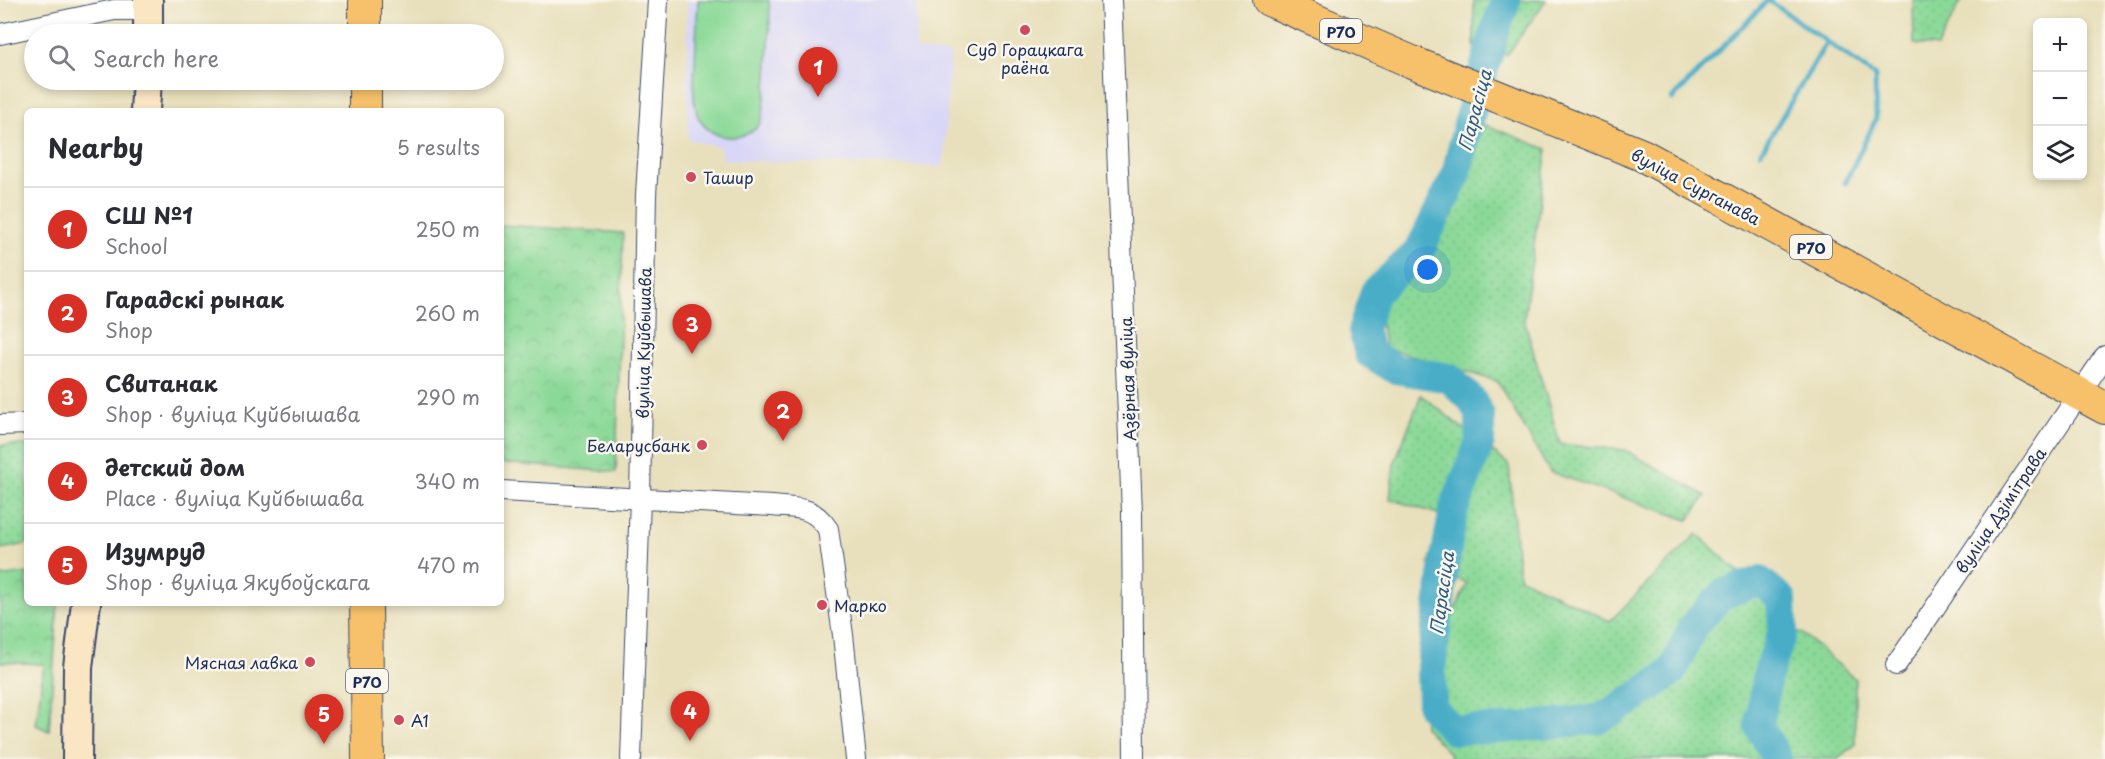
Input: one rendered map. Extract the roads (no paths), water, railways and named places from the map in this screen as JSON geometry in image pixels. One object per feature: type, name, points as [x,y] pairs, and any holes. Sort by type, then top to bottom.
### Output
[{"type":"main road","points":[[365,0],[365,24]]},
{"type":"main road","name":"вуліца Сурганава","points":[[1269,0],[1412,62],[1642,155],[2092,401]]},
{"type":"main road","points":[[146,108],[147,90]]},
{"type":"main road","points":[[365,90],[365,108]]},
{"type":"main road","points":[[77,759],[78,668],[86,606]]},
{"type":"main road","name":"Р70","points":[[366,606],[368,759]]},
{"type":"street","name":"вуліца Куйбышава","points":[[631,759],[640,498],[646,195],[658,0]]},
{"type":"street","name":"Азёрная вуліца","points":[[1111,0],[1132,512],[1134,759]]},
{"type":"street","points":[[45,24],[114,10],[148,15]]},
{"type":"street","points":[[0,33],[24,28]]},
{"type":"street","name":"вуліца Дзімітрава","points":[[1896,665],[2092,401],[2105,356]]},
{"type":"street","points":[[0,425],[24,424]]},
{"type":"street","points":[[504,490],[772,506],[810,511],[820,517],[828,529],[843,635],[856,759]]},
{"type":"waterway","name":"Парасіца","points":[[1506,0],[1470,115],[1456,175],[1419,251],[1375,292],[1363,329],[1369,353],[1395,369],[1449,378],[1471,399],[1480,415],[1480,442],[1454,509],[1447,547],[1431,667],[1432,708],[1453,730],[1501,729],[1599,719],[1672,672],[1693,626],[1723,594],[1760,581],[1782,599],[1783,631],[1767,676],[1759,726],[1777,759]]},
{"type":"waterway","points":[[1768,0],[1875,76],[1876,119],[1845,183]]},
{"type":"waterway","points":[[1672,99],[1768,0]]},
{"type":"waterway","points":[[1761,152],[1827,42]]},
{"type":"place","name":"Суд Горацкага раёна","points":[[1025,30]]},
{"type":"place","name":"СШ №1","points":[[818,97]]},
{"type":"place","name":"Ташир","points":[[691,177]]},
{"type":"place","name":"Свитанак","points":[[692,354]]},
{"type":"place","name":"Гарадскі рынак","points":[[783,441]]},
{"type":"place","name":"Беларусбанк","points":[[702,445]]},
{"type":"place","name":"Марко","points":[[822,605]]},
{"type":"place","name":"Мясная лавка","points":[[310,662]]},
{"type":"place","name":"A1","points":[[399,720]]},
{"type":"place","name":"детский дом","points":[[690,741]]},
{"type":"place","name":"Изумруд","points":[[324,744]]}]
